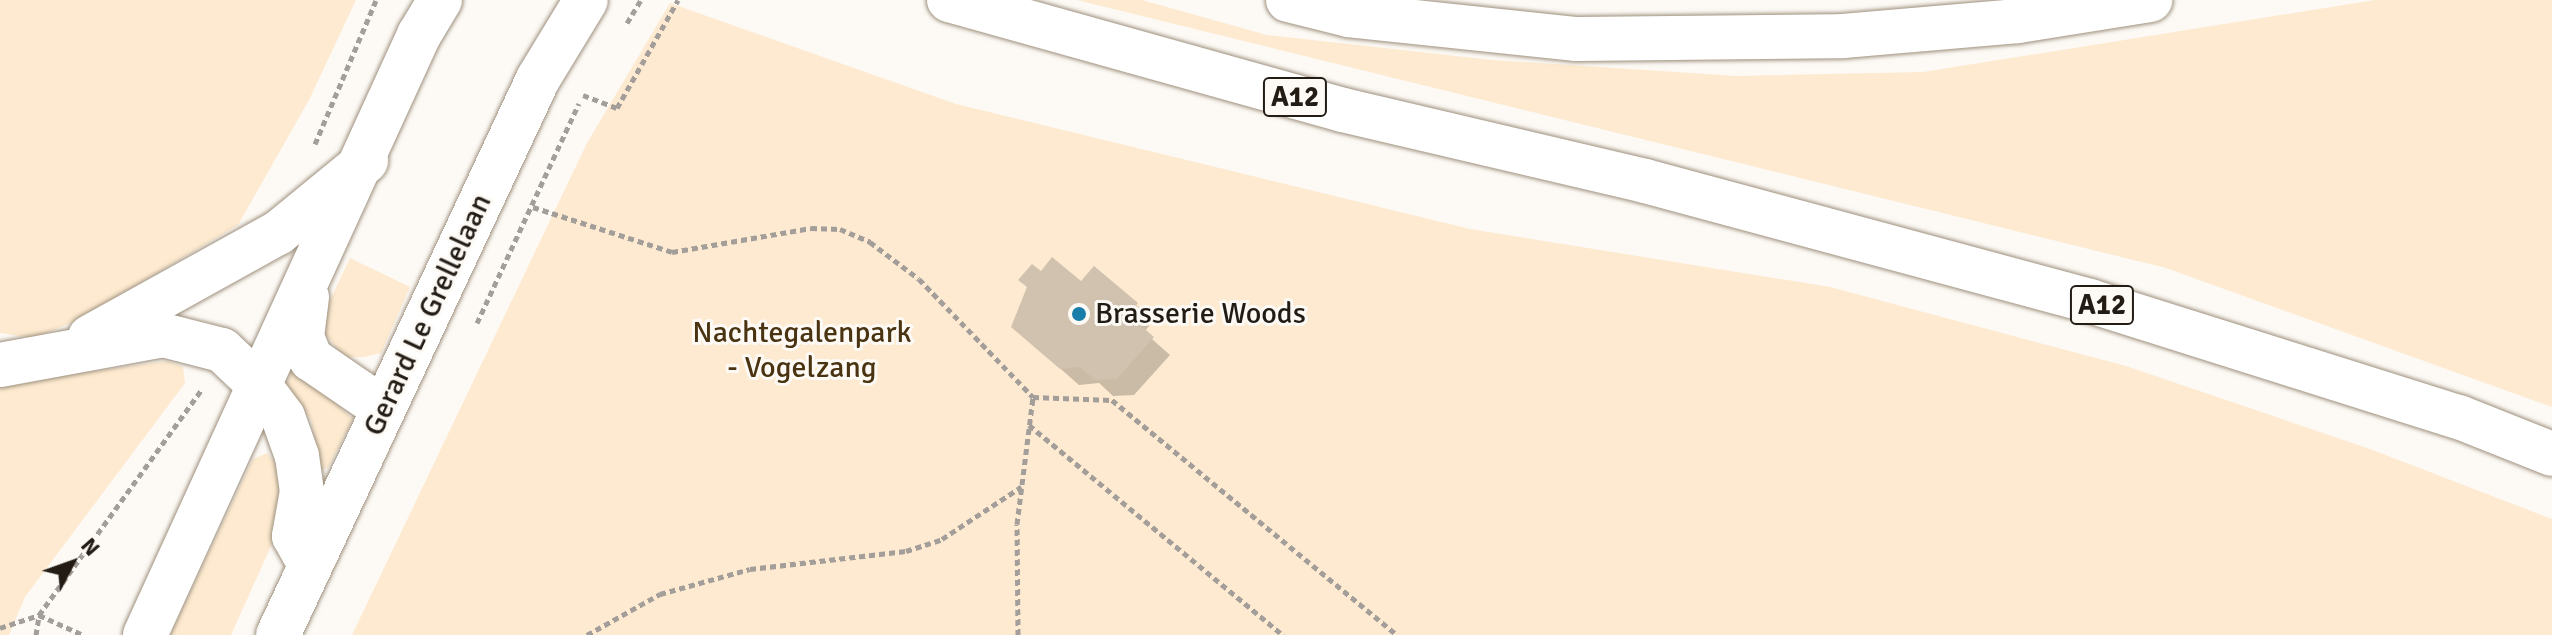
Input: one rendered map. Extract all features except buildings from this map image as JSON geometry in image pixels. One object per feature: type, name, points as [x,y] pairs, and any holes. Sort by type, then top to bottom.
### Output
[{"type":"main road","name":"Gerard Le Grellelaan","points":[[278,635],[538,79],[586,0]]},
{"type":"main road","name":"A12","points":[[949,0],[1343,110],[1645,181],[2090,301],[2459,417],[2552,454]]},
{"type":"main road","points":[[1288,0],[1348,15],[1577,39],[1843,36],[2018,21],[2150,0]]},
{"type":"main road","points":[[145,635],[430,18]]},
{"type":"main road","points":[[53,358],[278,233],[366,161]]},
{"type":"main road","points":[[308,287],[302,337],[311,359],[326,374],[384,409]]},
{"type":"main road","points":[[0,365],[53,358],[163,335],[222,350],[259,385],[283,417],[297,456],[302,491],[294,536],[310,565]]},
{"type":"path","points":[[369,13],[376,0]]},
{"type":"path","points":[[678,0],[617,108],[583,95],[533,207],[672,252],[811,228],[840,229],[898,261],[1033,397],[1112,400],[1397,635]]},
{"type":"path","points":[[1018,635],[1021,487],[1033,397]]},
{"type":"path","points":[[1029,425],[1283,635]]},
{"type":"path","points":[[587,635],[660,594],[750,569],[906,551],[942,539],[1021,487]]},
{"type":"path","points":[[36,635],[39,615]]},
{"type":"path","points":[[0,628],[39,615],[83,635]]},
{"type":"green space","points":[[0,0],[356,0],[309,100],[238,225],[76,321],[34,338],[0,333]]},
{"type":"green space","points":[[1077,0],[1142,0],[1267,35],[1492,60],[1737,76],[1923,72],[2375,0],[2552,0],[2552,407],[2166,268]]},
{"type":"green space","name":"Nachtegalenpark - Vogelzang","points":[[670,3],[956,104],[1470,229],[1830,287],[2126,366],[2370,449],[2552,519],[2552,635],[352,635],[587,143]]},
{"type":"green space","points":[[350,258],[410,287],[381,353],[364,357],[344,357],[322,330],[321,319]]},
{"type":"green space","points":[[167,361],[183,367],[185,383],[25,597],[9,635],[0,635],[0,384]]},
{"type":"green space","points":[[295,365],[353,419],[328,468],[321,470],[311,420],[285,385]]},
{"type":"green space","points":[[267,453],[282,471],[276,535],[231,635],[170,635],[253,459]]},
{"type":"place","name":"Brasserie Woods","points":[[1079,314]]}]
